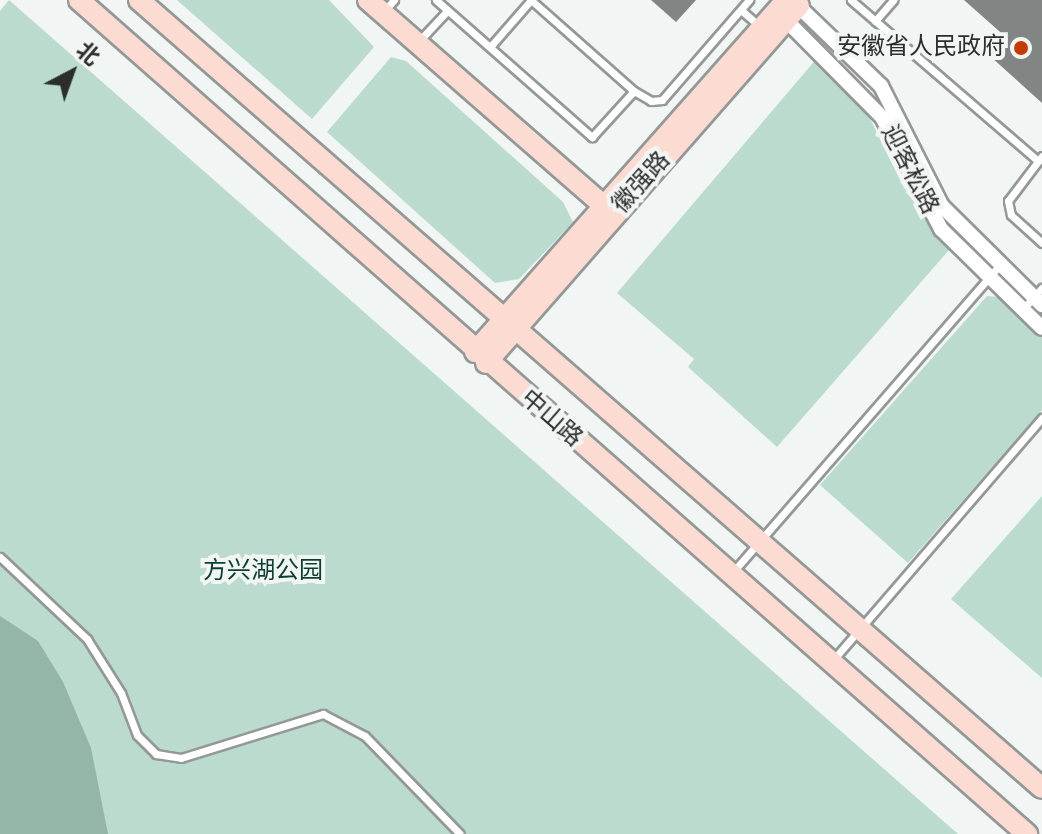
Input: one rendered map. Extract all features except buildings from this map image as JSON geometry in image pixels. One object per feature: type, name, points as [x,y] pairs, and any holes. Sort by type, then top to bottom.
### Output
[{"type":"main road","name":"中山路","points":[[79,0],[480,358],[1027,834]]},
{"type":"main road","name":"中山路","points":[[139,0],[1042,788]]},
{"type":"main road","points":[[382,4],[417,43],[608,210]]},
{"type":"main road","name":"徽强路","points":[[480,358],[788,7]]},
{"type":"street","name":"迎客松路","points":[[788,7],[876,79],[942,206],[999,266],[1039,297]]},
{"type":"street","name":"迎客松路","points":[[788,7],[882,117],[926,208],[987,280],[1042,328]]},
{"type":"lane","points":[[436,0],[592,137],[635,92]]},
{"type":"lane","points":[[490,47],[531,0],[635,92],[651,101],[662,100],[749,0]]},
{"type":"lane","points":[[851,0],[1040,158],[1008,201],[1011,215],[1042,243]]},
{"type":"lane","points":[[875,21],[893,0]]},
{"type":"lane","points":[[741,10],[767,32]]},
{"type":"lane","points":[[417,43],[447,11]]},
{"type":"lane","points":[[731,574],[999,266]]},
{"type":"lane","points":[[1022,310],[1039,297]]},
{"type":"lane","points":[[832,662],[1042,418]]},
{"type":"lane","points":[[0,557],[87,639],[121,693],[137,735],[156,754],[181,758],[323,714],[365,736],[460,834]]},
{"type":"green space","name":"方兴湖公园","points":[[9,0],[958,834],[0,834],[0,11]]},
{"type":"green space","points":[[177,0],[329,0],[374,47],[312,119]]},
{"type":"green space","points":[[391,57],[406,61],[563,202],[573,222],[519,279],[495,283],[327,132]]},
{"type":"green space","points":[[818,57],[859,96],[904,188],[949,250],[777,447],[688,367],[694,359],[617,293]]},
{"type":"green space","points":[[987,296],[999,297],[1042,334],[1042,410],[908,563],[820,485]]},
{"type":"green space","points":[[1042,496],[1042,678],[951,599]]},
{"type":"shaded area","points":[[0,616],[38,641],[63,682],[91,748],[108,834],[0,834]]},
{"type":"place","name":"安徽省人民政府","points":[[1021,48]]}]
